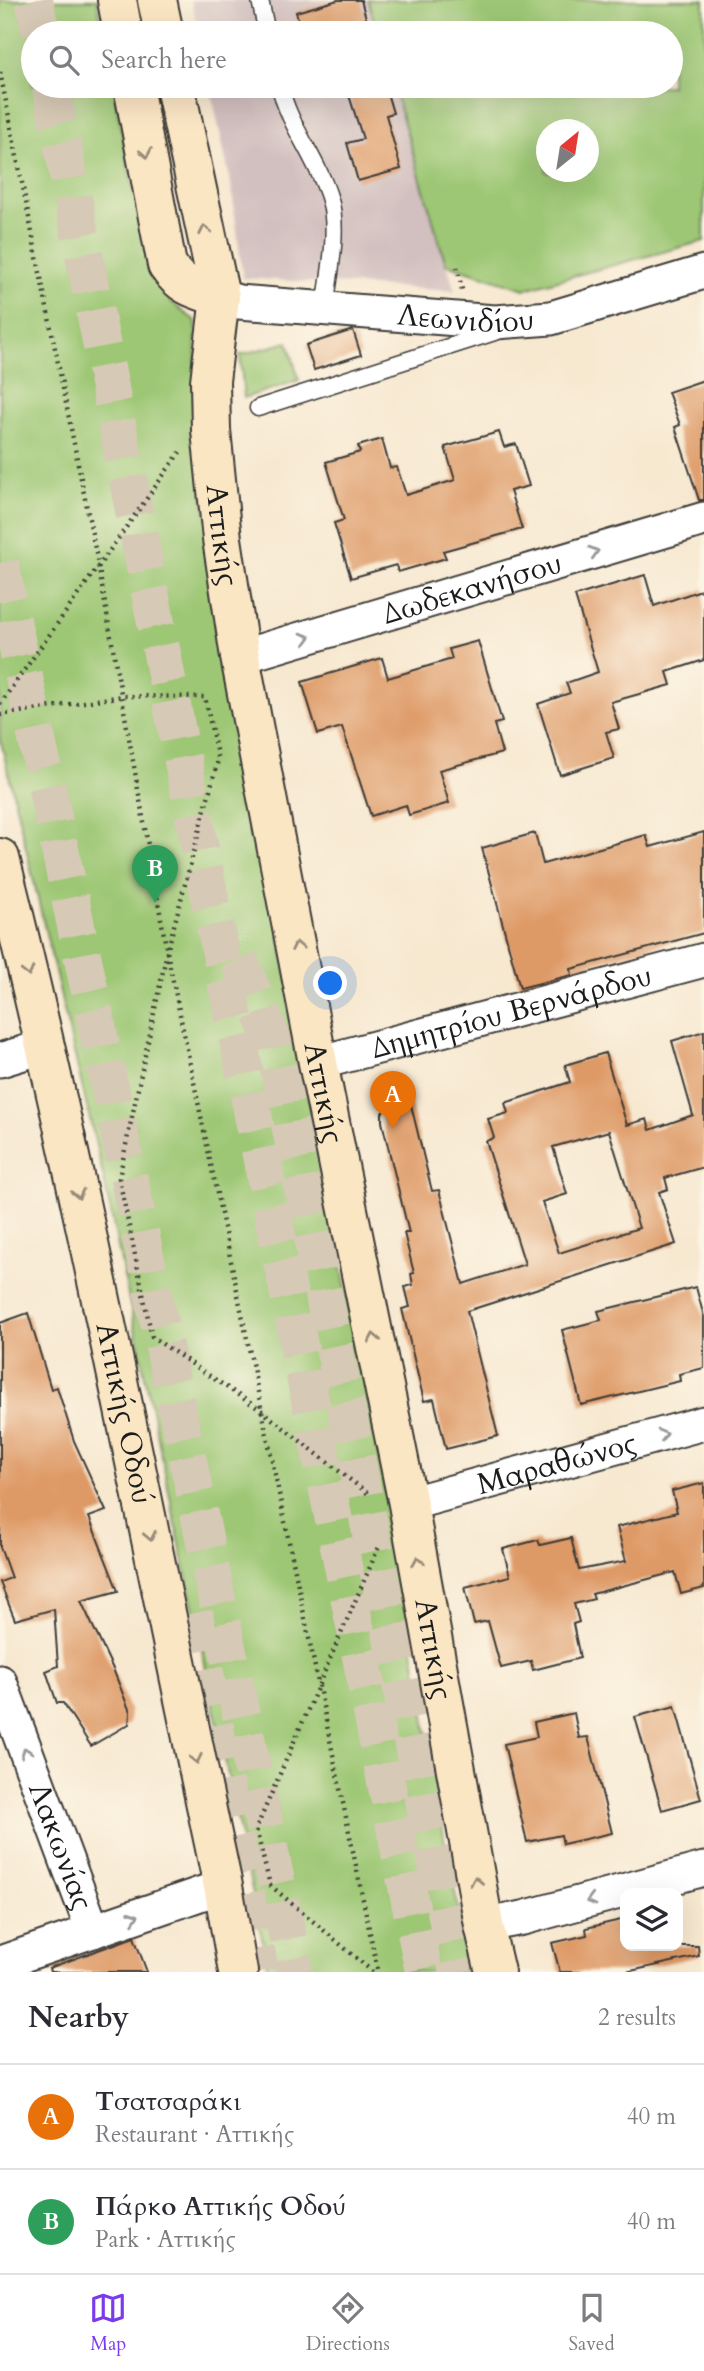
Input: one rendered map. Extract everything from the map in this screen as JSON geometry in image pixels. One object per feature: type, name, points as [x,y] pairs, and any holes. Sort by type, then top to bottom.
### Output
[{"type":"main road","points":[[117,0],[121,21]]},
{"type":"main road","points":[[157,0],[161,21]]},
{"type":"main road","points":[[135,98],[167,265],[176,278],[187,286],[219,297]]},
{"type":"main road","name":"Αττικής","points":[[178,98],[219,297],[210,380],[211,430],[222,539],[240,657],[318,1063],[390,1504],[495,1972]]},
{"type":"main road","name":"Αττικής Οδού","points":[[2,876],[46,1046],[93,1258],[223,1886],[238,1972]]},
{"type":"street","name":"Λεωνιδίου","points":[[219,297],[239,302],[495,322],[526,321],[551,318],[704,272]]},
{"type":"street","name":"Δωδεκανήσου","points":[[240,657],[704,519]]},
{"type":"street","name":"Δημητρίου Βερνάρδου","points":[[318,1063],[704,960]]},
{"type":"street","points":[[0,1060],[46,1046]]},
{"type":"street","name":"Μαραθώνος","points":[[390,1504],[704,1423]]},
{"type":"street","name":"Λακωνίας","points":[[0,1682],[93,1931]]},
{"type":"street","points":[[484,1925],[523,1918],[704,1869]]},
{"type":"street","points":[[0,1963],[223,1886]]},
{"type":"lane","points":[[260,0],[264,21]]},
{"type":"lane","points":[[283,98],[299,138],[318,168],[331,202],[333,235],[325,308]]},
{"type":"lane","points":[[258,408],[475,340],[526,321]]},
{"type":"path","points":[[0,72],[98,564],[167,952],[375,1972]]},
{"type":"path","points":[[0,704],[181,450]]},
{"type":"path","points":[[0,715],[122,696],[205,697],[218,760],[167,952],[119,1178],[152,1337],[262,1411],[370,1495],[390,1504]]},
{"type":"path","points":[[375,1972],[270,1885],[256,1829],[383,1538]]},
{"type":"shaded area","points":[[191,0],[368,0],[374,21],[196,21]]},
{"type":"shaded area","points":[[213,98],[397,98],[455,291],[243,278],[231,184]]},
{"type":"green space","points":[[0,0],[97,0],[101,21],[21,21],[21,98],[115,98],[147,263],[166,296],[196,321],[195,445],[303,1068],[395,1540],[448,1861],[473,1972],[269,1972],[103,1175],[0,738]]},
{"type":"green space","points":[[368,0],[704,0],[704,241],[525,289],[446,264],[397,98],[683,98],[683,21],[374,21]]},
{"type":"green space","points":[[288,342],[299,380],[244,398],[240,355]]},
{"type":"building","points":[[338,0],[361,0],[367,21],[299,21],[296,12]]},
{"type":"building","points":[[350,98],[389,98],[393,113],[386,115],[401,169],[358,181],[347,143],[363,139]]},
{"type":"building","points":[[353,330],[361,355],[314,370],[306,345]]},
{"type":"building","points":[[704,380],[704,500],[699,500],[675,427],[680,425],[668,392]]},
{"type":"building","points":[[499,432],[504,447],[516,444],[529,486],[510,491],[522,529],[443,551],[446,558],[398,572],[396,565],[351,578],[334,523],[344,520],[326,462],[360,452],[358,446],[382,439],[390,468],[397,467],[406,495],[455,480],[445,447]]},
{"type":"building","points":[[645,575],[654,606],[704,589],[704,660],[667,672],[671,685],[611,702],[619,729],[606,732],[614,758],[560,775],[538,704],[570,693],[566,683],[598,672],[575,596]]},
{"type":"building","points":[[478,641],[502,722],[494,724],[502,753],[439,770],[449,803],[409,815],[406,805],[371,816],[342,727],[318,734],[302,682],[382,658],[388,678],[452,659],[449,649]]},
{"type":"building","points":[[704,832],[704,933],[571,969],[572,975],[520,988],[482,848],[535,833],[543,864],[646,835],[650,847]]},
{"type":"building","points":[[704,1031],[704,1167],[665,1178],[668,1189],[659,1192],[676,1244],[467,1311],[498,1436],[446,1449],[434,1399],[424,1401],[402,1309],[410,1307],[405,1287],[413,1285],[411,1274],[414,1273],[404,1233],[409,1233],[382,1113],[387,1107],[410,1101],[432,1191],[439,1190],[463,1284],[525,1264],[486,1141],[494,1138],[488,1119],[508,1113],[505,1103],[570,1082],[565,1065],[605,1053],[627,1125],[647,1119],[650,1130],[693,1115],[672,1041]],"holes":[[[609,1131],[639,1228],[559,1253],[542,1202],[567,1194],[553,1147]]]},
{"type":"building","points":[[696,1287],[704,1317],[704,1368],[679,1374],[680,1381],[581,1405],[562,1330],[601,1320],[598,1311]]},
{"type":"building","points":[[28,1313],[51,1389],[57,1387],[74,1441],[106,1511],[89,1517],[118,1591],[81,1601],[130,1712],[129,1724],[91,1746],[63,1703],[57,1703],[46,1671],[58,1666],[54,1609],[15,1620],[0,1582],[11,1578],[0,1547],[0,1323]]},
{"type":"building","points":[[704,1483],[704,1588],[681,1594],[675,1572],[592,1594],[594,1599],[574,1604],[579,1622],[573,1624],[580,1658],[533,1670],[531,1661],[501,1668],[488,1621],[474,1624],[465,1587],[510,1576],[503,1549],[538,1540],[540,1545],[571,1538],[579,1570],[626,1561],[617,1527],[677,1512],[672,1491]]},
{"type":"building","points":[[675,1706],[701,1799],[662,1810],[635,1717]]},
{"type":"building","points":[[574,1713],[579,1738],[588,1737],[612,1833],[563,1844],[561,1835],[527,1842],[504,1744],[537,1737],[534,1722]]},
{"type":"building","points":[[620,1920],[620,1951],[683,1951],[683,1946],[698,1946],[699,1956],[626,1972],[560,1972],[552,1943],[587,1935],[586,1928]]},
{"type":"building","points":[[134,1937],[147,1972],[50,1972],[49,1968]]},
{"type":"tunnel","points":[[34,0],[38,21]]},
{"type":"tunnel","points":[[53,98],[424,1972]]},
{"type":"tunnel","points":[[0,563],[295,1972]]},
{"type":"tunnel","points":[[239,960],[274,1043],[458,1972]]},
{"type":"tunnel","points":[[194,1613],[260,1972]]},
{"type":"place","name":"Πάρκο Αττικής Οδού","points":[[155,903]]},
{"type":"place","name":"Τσατσαράκι","points":[[393,1129]]}]
